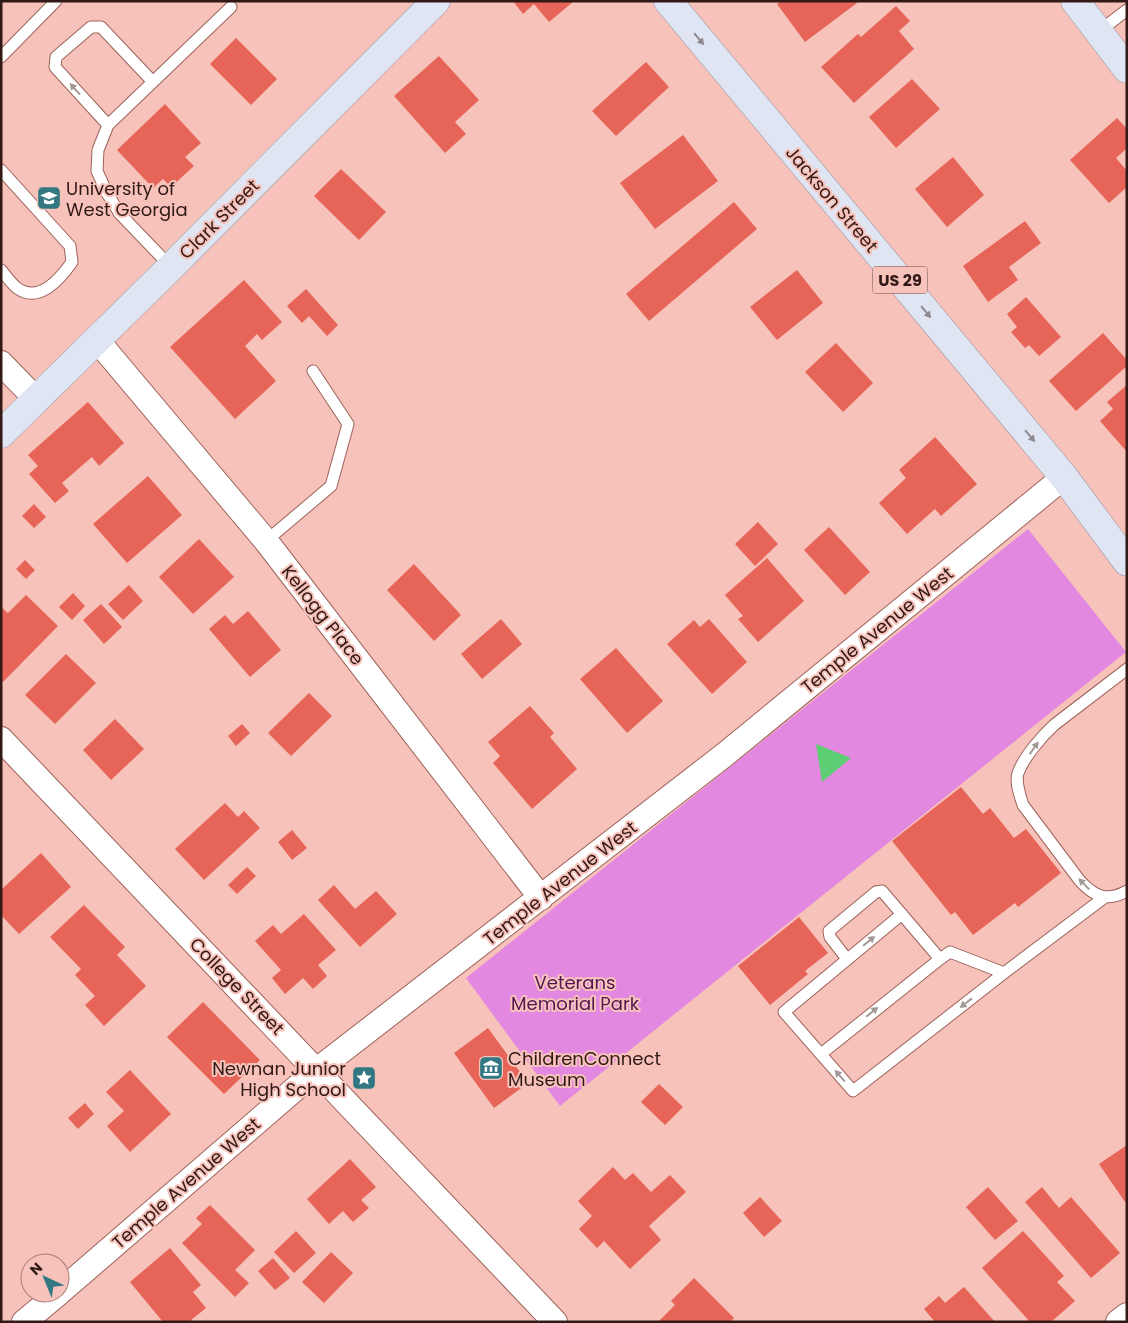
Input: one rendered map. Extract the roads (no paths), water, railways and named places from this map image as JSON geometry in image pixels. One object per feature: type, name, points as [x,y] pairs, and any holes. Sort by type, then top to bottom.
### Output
[{"type":"main road","name":"Clark Street","points":[[1,434],[171,267],[436,1]]},
{"type":"main road","name":"Jackson Street","points":[[668,1],[1064,478],[1127,562]]},
{"type":"main road","points":[[1075,1],[1127,69]]},
{"type":"street","name":"Kellogg Place","points":[[96,339],[266,541],[541,898]]},
{"type":"street","points":[[1,363],[36,399]]},
{"type":"street","name":"Temple Avenue West","points":[[70,1284],[317,1070],[730,750],[1064,478]]},
{"type":"street","name":"College Street","points":[[1,739],[555,1322]]},
{"type":"street","name":"Temple Avenue West","points":[[24,1322],[48,1303]]},
{"type":"street","points":[[1118,1322],[1127,1315]]},
{"type":"lane","points":[[1,57],[56,1]]},
{"type":"lane","points":[[171,267],[120,214],[107,193],[97,170],[98,150],[108,125],[231,7]]},
{"type":"lane","points":[[1098,32],[1127,10]]},
{"type":"lane","points":[[108,125],[55,67],[56,57],[91,27],[98,26],[153,82]]},
{"type":"lane","points":[[1,170],[70,246],[72,262],[62,276],[43,291],[28,294],[17,288],[1,270]]},
{"type":"lane","points":[[266,541],[331,486],[348,424],[313,371]]},
{"type":"lane","points":[[1127,669],[1048,730],[1033,748],[1018,774],[1018,791],[1023,805],[1088,890],[1105,897],[1114,897],[1127,891]]},
{"type":"lane","points":[[847,959],[830,937],[829,931],[876,892],[882,891],[940,959]]},
{"type":"lane","points":[[902,914],[784,1012],[853,1091],[1105,897]]},
{"type":"lane","points":[[821,1054],[950,952],[1004,973]]},
{"type":"place","name":"University of West Georgia","points":[[49,198]]},
{"type":"place","name":"ChildrenConnect Museum","points":[[491,1068]]},
{"type":"place","name":"Newnan Junior High School","points":[[364,1078]]},
{"type":"park label","name":"Veterans Memorial Park","points":[[575,992]]}]
